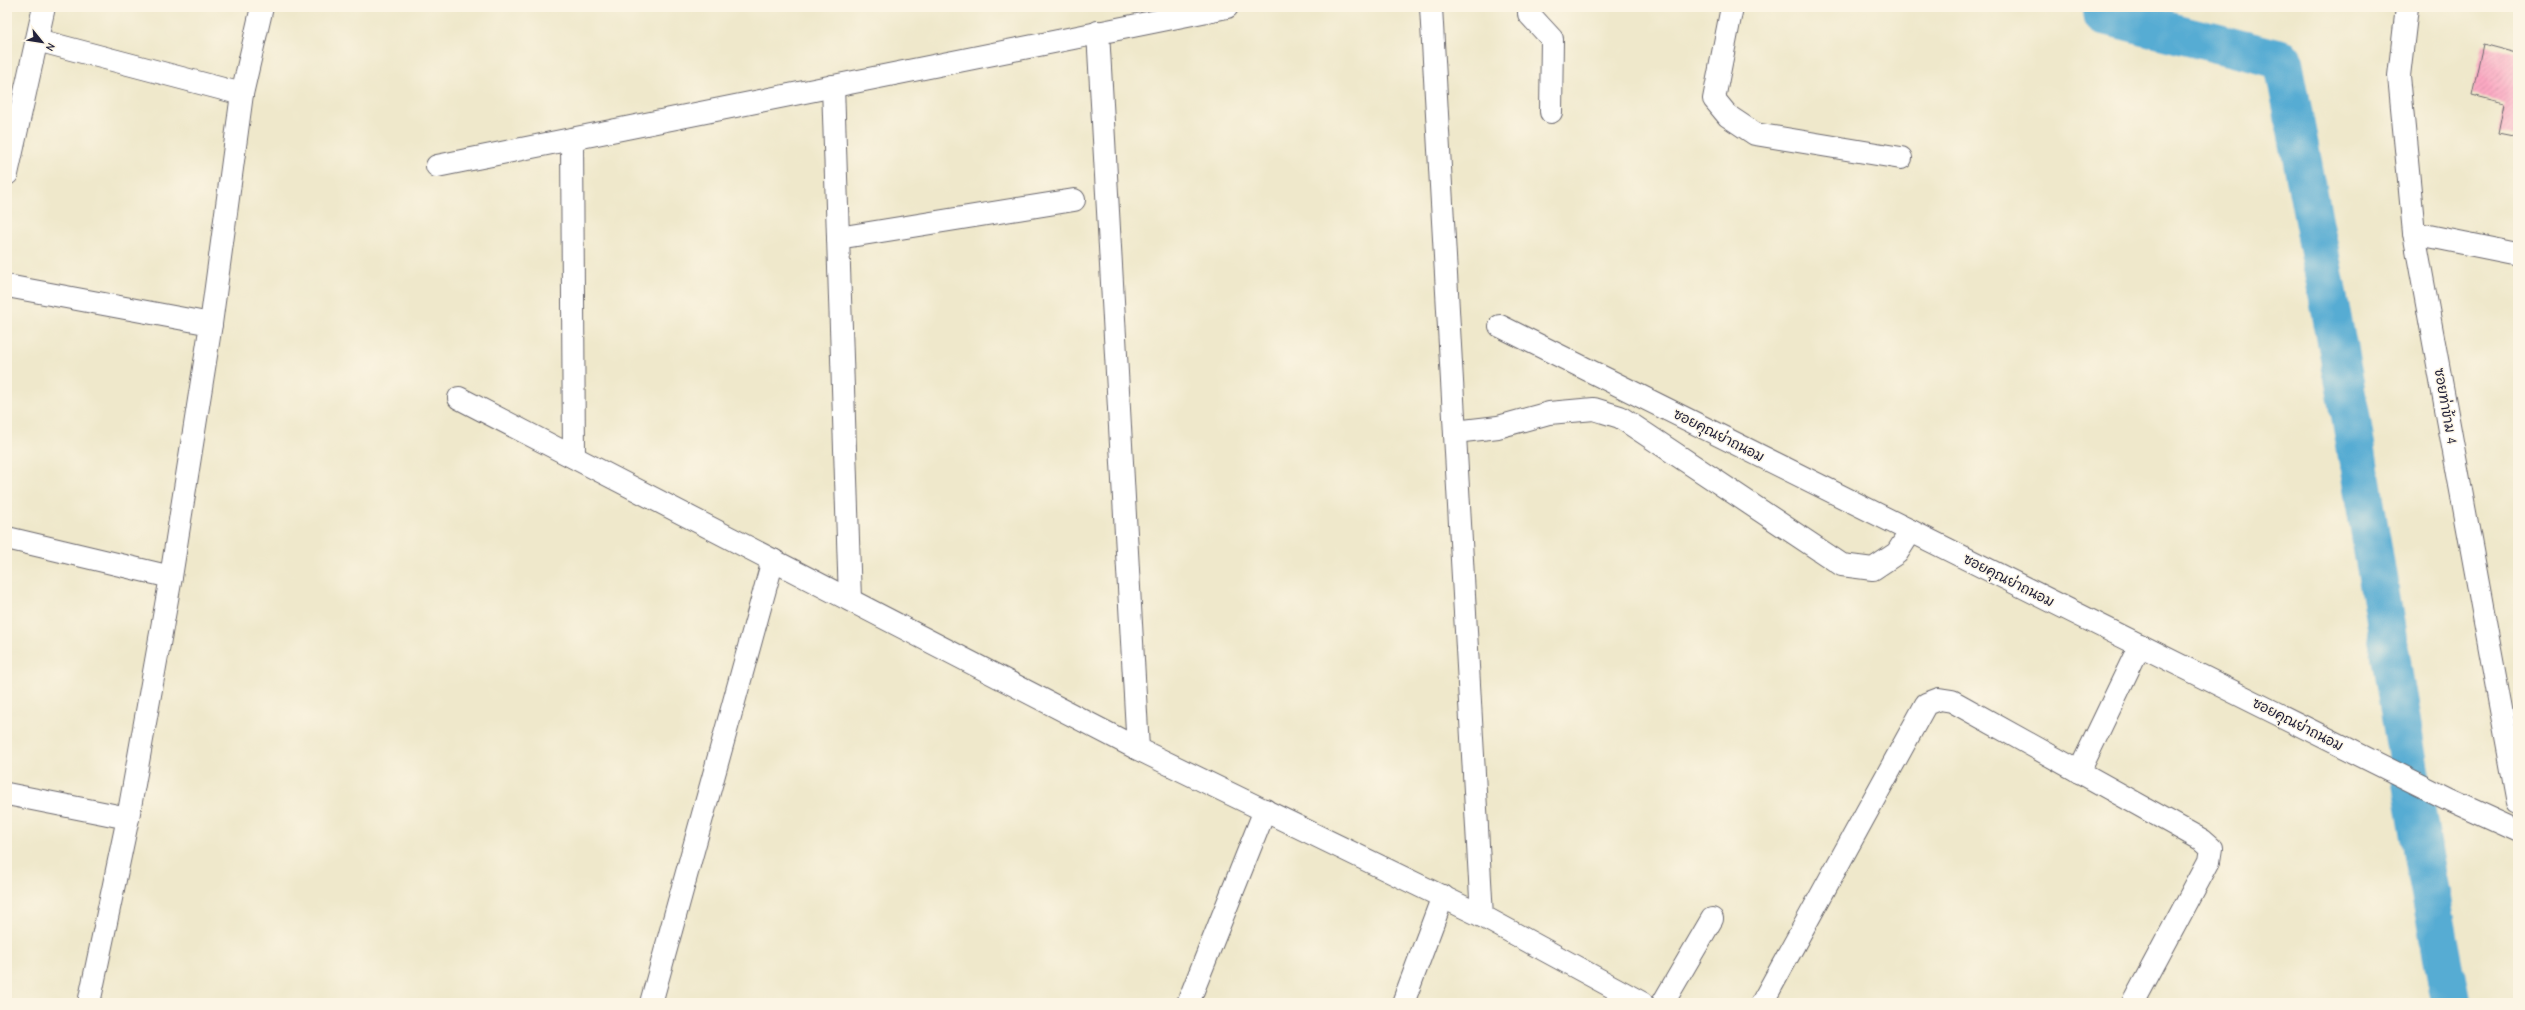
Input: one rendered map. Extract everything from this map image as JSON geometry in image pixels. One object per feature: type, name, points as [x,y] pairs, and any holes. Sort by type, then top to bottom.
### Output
[{"type":"street","points":[[7,174],[44,7]]},
{"type":"street","points":[[89,1003],[128,818],[171,577],[211,324],[242,94],[262,7]]},
{"type":"street","points":[[437,166],[1227,7]]},
{"type":"street","points":[[1431,7],[1482,916]]},
{"type":"street","points":[[1529,7],[1528,14],[1552,39],[1552,112]]},
{"type":"street","points":[[1732,7],[1714,100],[1728,116],[1755,134],[1901,158]]},
{"type":"street","name":"ซอยท่าข้าม 4","points":[[2407,7],[2399,76],[2414,233],[2518,803]]},
{"type":"street","points":[[1098,32],[1138,749]]},
{"type":"street","points":[[37,40],[242,94]]},
{"type":"street","points":[[833,86],[850,600]]},
{"type":"street","points":[[572,139],[574,457]]},
{"type":"street","points":[[838,238],[1074,200]]},
{"type":"street","points":[[2414,233],[2518,254]]},
{"type":"street","points":[[7,286],[211,324]]},
{"type":"street","name":"ซอยคุณย่าถนอม","points":[[1500,326],[2450,800],[2518,831]]},
{"type":"street","points":[[459,398],[1138,749],[1443,896],[1642,1003]]},
{"type":"street","points":[[1455,432],[1498,427],[1549,413],[1594,409],[1620,417],[1842,565],[1873,569],[1897,553],[1911,531]]},
{"type":"street","points":[[7,538],[171,577]]},
{"type":"street","points":[[652,1003],[773,560]]},
{"type":"street","points":[[2080,772],[2140,645]]},
{"type":"street","points":[[1762,1003],[1926,704],[1939,699],[1952,702],[2080,772],[2202,840],[2211,848],[2209,861],[2133,1003]]},
{"type":"street","points":[[7,794],[128,818]]},
{"type":"street","points":[[1188,1003],[1265,810]]},
{"type":"street","points":[[1402,1003],[1443,896]]},
{"type":"street","points":[[1663,1003],[1712,918]]},
{"type":"building","points":[[2483,44],[2517,53],[2518,49],[2518,137],[2498,133],[2504,103],[2472,95]]},
{"type":"waterway","points":[[2102,7],[2103,15],[2283,60],[2350,412],[2425,864],[2451,1003]]}]
